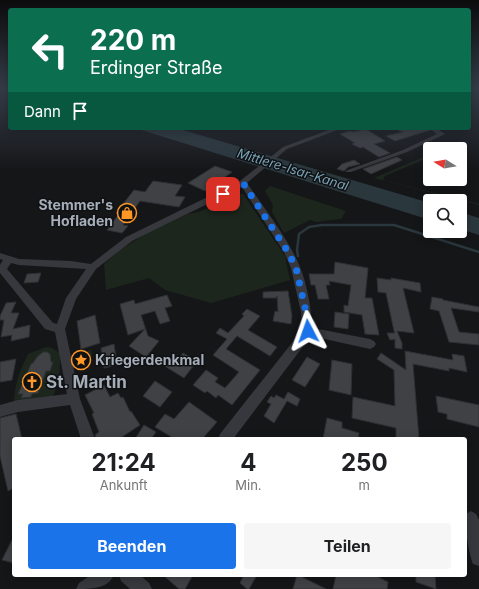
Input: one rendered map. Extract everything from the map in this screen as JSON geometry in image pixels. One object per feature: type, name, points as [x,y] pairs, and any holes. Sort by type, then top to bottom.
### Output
[{"type":"street","points":[[87,437],[74,399],[60,329],[71,298],[93,267],[108,254],[129,240],[243,183],[285,148],[334,130]]},
{"type":"street","points":[[349,171],[405,151],[442,134],[435,130]]},
{"type":"street","points":[[227,437],[308,331],[306,312],[296,268],[288,252],[243,183]]},
{"type":"street","points":[[60,329],[50,326],[2,269],[4,258],[19,262],[71,264],[93,267]]},
{"type":"street","points":[[308,331],[370,344]]},
{"type":"street","points":[[0,411],[18,406],[74,399]]},
{"type":"street","points":[[471,519],[476,537],[479,558]]},
{"type":"street","points":[[85,589],[103,577]]},
{"type":"street","points":[[129,577],[143,589]]},
{"type":"shaded area","points":[[423,157],[423,160],[385,176],[383,180],[439,194],[436,194],[374,178]]},
{"type":"shaded area","points":[[270,186],[346,211],[341,219],[316,222],[310,220],[284,233],[272,212],[273,205],[265,191]]},
{"type":"shaded area","points":[[238,194],[243,194],[285,256],[290,280],[211,303],[165,290],[149,278],[106,290],[104,264],[120,250],[144,235],[188,214],[199,212]]},
{"type":"shaded area","points":[[467,201],[479,204],[467,202]]},
{"type":"shaded area","points":[[46,347],[52,348],[60,353],[60,370],[55,392],[52,398],[14,404],[18,378],[28,354]]},
{"type":"shaded area","points":[[91,350],[92,354],[84,367],[79,371],[76,354]]},
{"type":"water","name":"Mittlere-Isar-Kanal","points":[[141,130],[183,130],[423,201],[423,218]]},
{"type":"water","points":[[467,214],[479,218],[479,235],[467,231]]},
{"type":"building","points":[[368,130],[385,141],[374,144],[390,153],[379,157],[363,147],[360,148],[352,144],[355,143],[340,134],[350,131]]},
{"type":"building","points":[[398,130],[430,130],[395,141],[386,136],[403,132]]},
{"type":"building","points":[[397,157],[402,160],[371,174],[363,169]]},
{"type":"building","points":[[354,160],[360,164],[348,167],[344,171],[337,169],[342,164]]},
{"type":"building","points":[[215,166],[232,172],[205,191],[188,183]]},
{"type":"building","points":[[153,181],[182,185],[175,196],[185,197],[179,207],[140,201],[123,225],[128,226],[122,233],[107,230],[119,214],[116,213],[134,190],[145,192]]},
{"type":"building","points":[[335,262],[368,268],[365,298],[372,298],[379,335],[365,334],[362,315],[344,312],[344,305],[348,306],[351,285],[329,281],[330,285],[326,285],[329,299],[318,299],[315,285],[311,285],[309,274],[334,274]]},
{"type":"building","points":[[41,273],[38,282],[24,283],[27,274]]},
{"type":"building","points":[[377,278],[391,280],[391,278],[420,283],[421,292],[403,288],[414,333],[397,331],[402,343],[402,349],[395,348],[395,339],[390,340],[387,333],[395,333],[386,293],[378,292]]},
{"type":"building","points":[[288,291],[292,316],[291,324],[273,321],[275,311],[278,312],[277,296],[276,298],[263,298],[263,292]]},
{"type":"building","points":[[167,295],[172,306],[165,308],[170,321],[160,324],[155,311],[141,315],[148,336],[159,341],[146,357],[129,346],[145,329],[128,335],[120,304],[134,300],[135,304]]},
{"type":"building","points":[[432,297],[479,307],[479,312],[451,308],[459,332],[479,334],[479,345],[449,342],[439,311],[430,309]]},
{"type":"building","points":[[16,302],[11,313],[19,313],[13,329],[30,325],[29,337],[11,341],[12,335],[1,337],[4,320],[0,320],[0,316],[6,303]]},
{"type":"building","points":[[247,309],[260,316],[248,330],[277,347],[270,356],[237,336],[226,349],[260,370],[232,405],[218,395],[216,398],[207,391],[205,393],[193,385],[206,370],[218,378],[215,382],[225,388],[239,372],[213,355],[227,339],[216,333],[220,328],[228,333],[244,316],[242,314]]},
{"type":"building","points":[[335,312],[349,314],[348,329],[334,327]]},
{"type":"building","points":[[95,315],[100,343],[81,349],[77,321]]},
{"type":"building","points":[[114,344],[117,365],[104,368],[101,348]]},
{"type":"building","points":[[405,351],[453,360],[452,354],[464,356],[467,372],[449,368],[449,371],[413,364],[419,437],[396,437],[396,428],[352,418],[353,397],[395,406],[394,370],[377,359],[381,353],[406,370]]},
{"type":"building","name":"St. Martin","points":[[43,352],[50,354],[51,362],[53,362],[50,371],[46,371],[38,393],[32,394],[31,397],[21,398],[23,394],[18,394],[31,364]]},
{"type":"building","points":[[183,353],[197,361],[184,378],[163,365],[170,357],[177,361]]},
{"type":"building","points":[[307,357],[320,364],[305,387],[292,380]]},
{"type":"building","points":[[16,359],[12,380],[0,382],[0,362]]},
{"type":"building","points":[[332,360],[352,364],[351,395],[329,390]]},
{"type":"building","points":[[155,381],[172,392],[160,407],[143,396]]},
{"type":"building","points":[[104,385],[110,397],[118,393],[121,398],[123,397],[130,412],[131,411],[140,425],[122,437],[96,437],[95,435],[99,432],[92,414],[94,413],[85,395]]},
{"type":"building","points":[[288,392],[300,399],[297,406],[287,401],[274,423],[264,416],[271,404],[267,402],[271,396],[274,398],[276,395],[284,399]]},
{"type":"building","points":[[436,396],[479,405],[479,427],[447,419],[447,414],[438,412]]},
{"type":"building","points":[[189,402],[217,422],[204,437],[172,437],[155,427],[165,414],[174,419]]},
{"type":"building","points":[[16,414],[22,437],[12,437],[12,489],[8,491],[0,456],[0,418]]},
{"type":"building","points":[[327,418],[342,422],[342,428],[359,433],[358,437],[323,437]]},
{"type":"building","points":[[144,425],[156,432],[152,437],[136,437]]},
{"type":"building","points":[[12,540],[12,562],[2,560]]},
{"type":"building","points":[[165,577],[192,577],[185,589],[179,589]]},
{"type":"building","points":[[243,577],[256,577],[249,589],[240,583]]},
{"type":"building","points":[[296,577],[302,577],[326,589],[293,589]]},
{"type":"building","points":[[336,577],[378,577],[388,582],[387,589],[333,589]]},
{"type":"building","points":[[416,577],[435,577],[436,589],[416,582]]},
{"type":"waterway","points":[[298,256],[297,250],[299,234],[309,227],[322,225],[394,225],[479,252]]},
{"type":"place","name":"Stemmer's Hofladen","points":[[127,213]]},
{"type":"place","name":"Kriegerdenkmal","points":[[81,360]]},
{"type":"place","name":"St. Martin","points":[[32,382]]},
{"type":"route","points":[[223,194],[243,183],[288,252],[296,268],[306,312],[308,331]]}]
